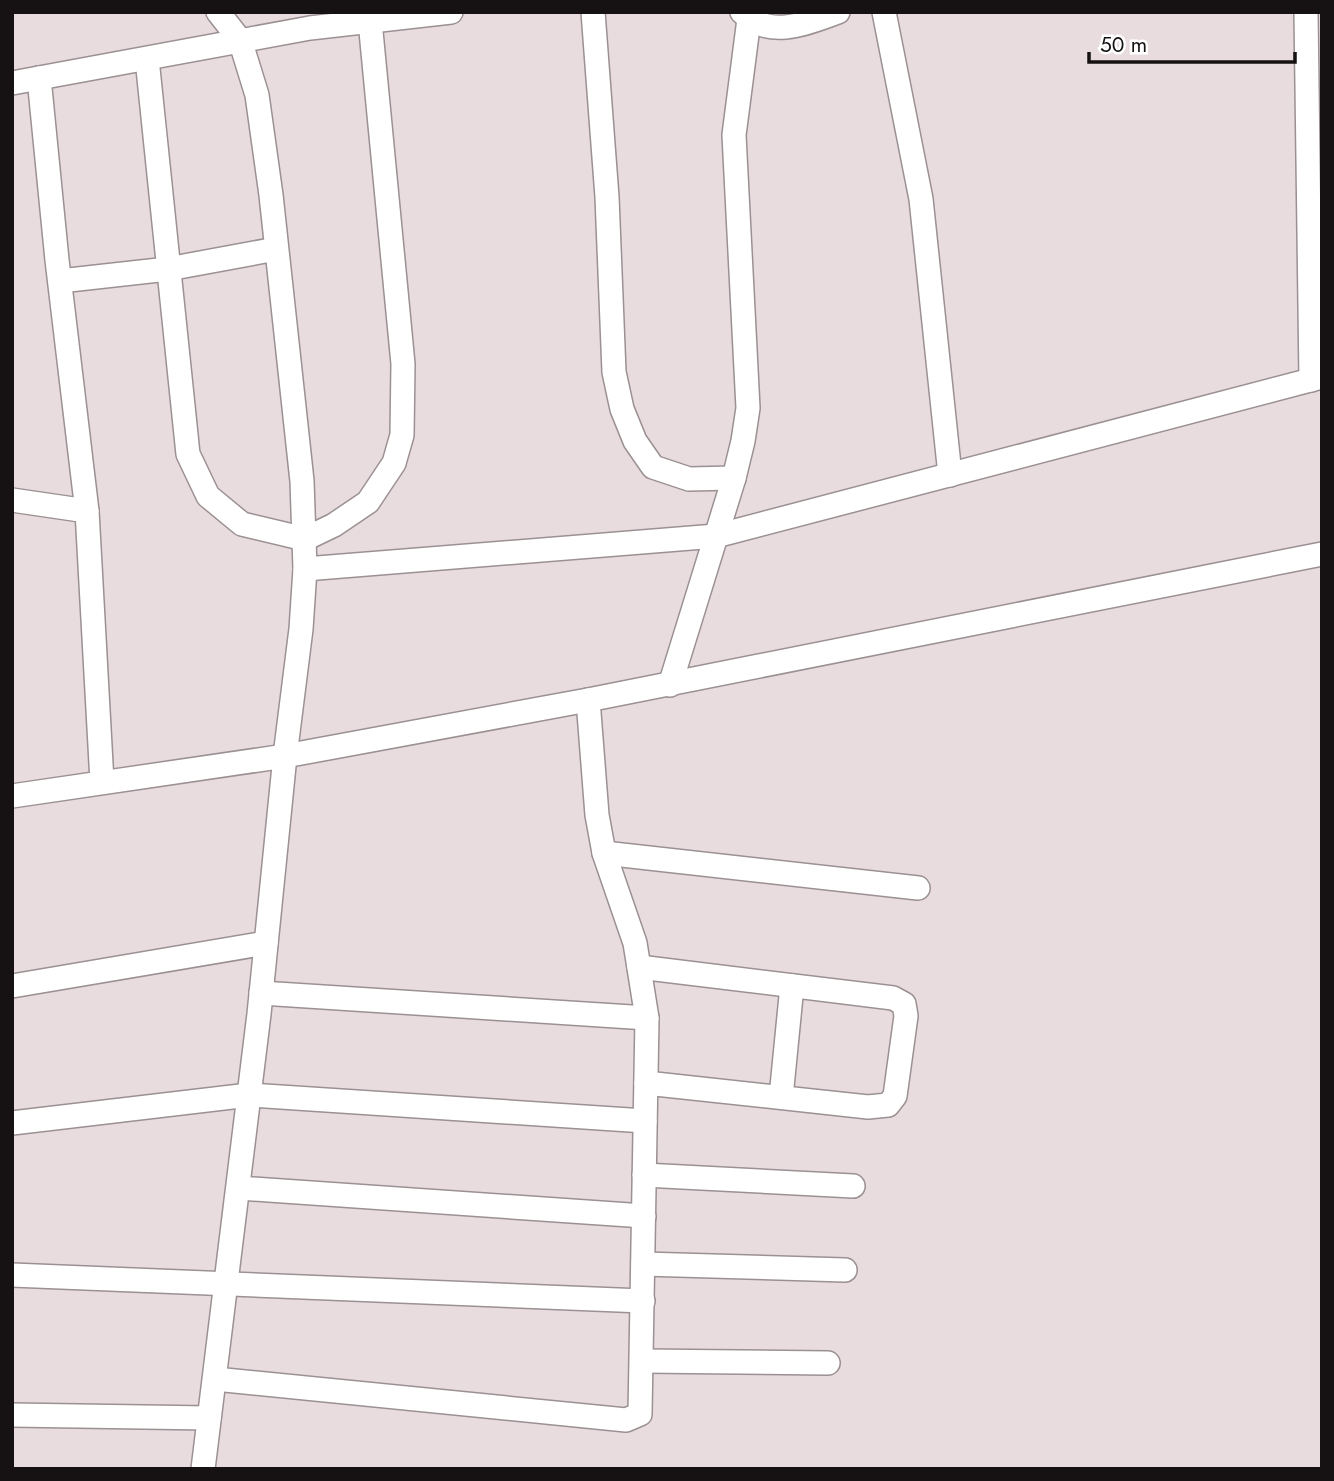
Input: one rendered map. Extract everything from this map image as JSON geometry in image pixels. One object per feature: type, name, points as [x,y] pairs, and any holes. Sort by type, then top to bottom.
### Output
[{"type":"street","points":[[203,1469],[239,1188],[301,629],[305,569],[302,481],[257,95],[240,40],[218,12]]},
{"type":"street","points":[[12,83],[310,28],[451,12]]},
{"type":"street","points":[[593,12],[607,197],[614,372],[622,409],[635,441],[653,467],[689,479],[734,478]]},
{"type":"street","points":[[670,685],[734,478],[748,408],[734,135],[746,16],[778,28],[795,26],[838,12]]},
{"type":"street","points":[[884,12],[922,199],[950,475]]},
{"type":"street","points":[[305,569],[716,536],[1316,379],[1306,12]]},
{"type":"street","points":[[146,59],[188,454],[208,496],[242,524],[305,539],[334,525],[368,502],[394,463],[402,435],[403,364],[370,21]]},
{"type":"street","points":[[39,78],[87,511],[102,782]]},
{"type":"street","points":[[60,281],[168,269],[276,249]]},
{"type":"street","points":[[12,500],[87,511]]},
{"type":"street","points":[[12,796],[285,756],[670,685],[1322,554]]},
{"type":"street","points":[[215,1379],[626,1420],[640,1413],[647,1018],[635,943],[604,853],[597,815],[588,700]]},
{"type":"street","points":[[604,853],[918,888]]},
{"type":"street","points":[[12,986],[266,943]]},
{"type":"street","points":[[639,967],[894,998],[904,1004],[906,1016],[895,1096],[888,1105],[868,1107],[646,1083]]},
{"type":"street","points":[[781,1097],[792,986]]},
{"type":"street","points":[[261,993],[647,1018]]},
{"type":"street","points":[[12,1124],[248,1095],[645,1121]]},
{"type":"street","points":[[645,1175],[853,1186]]},
{"type":"street","points":[[239,1188],[644,1216]]},
{"type":"street","points":[[643,1264],[845,1270]]},
{"type":"street","points":[[12,1275],[643,1301]]},
{"type":"street","points":[[642,1361],[828,1363]]},
{"type":"street","points":[[12,1415],[209,1418]]}]
